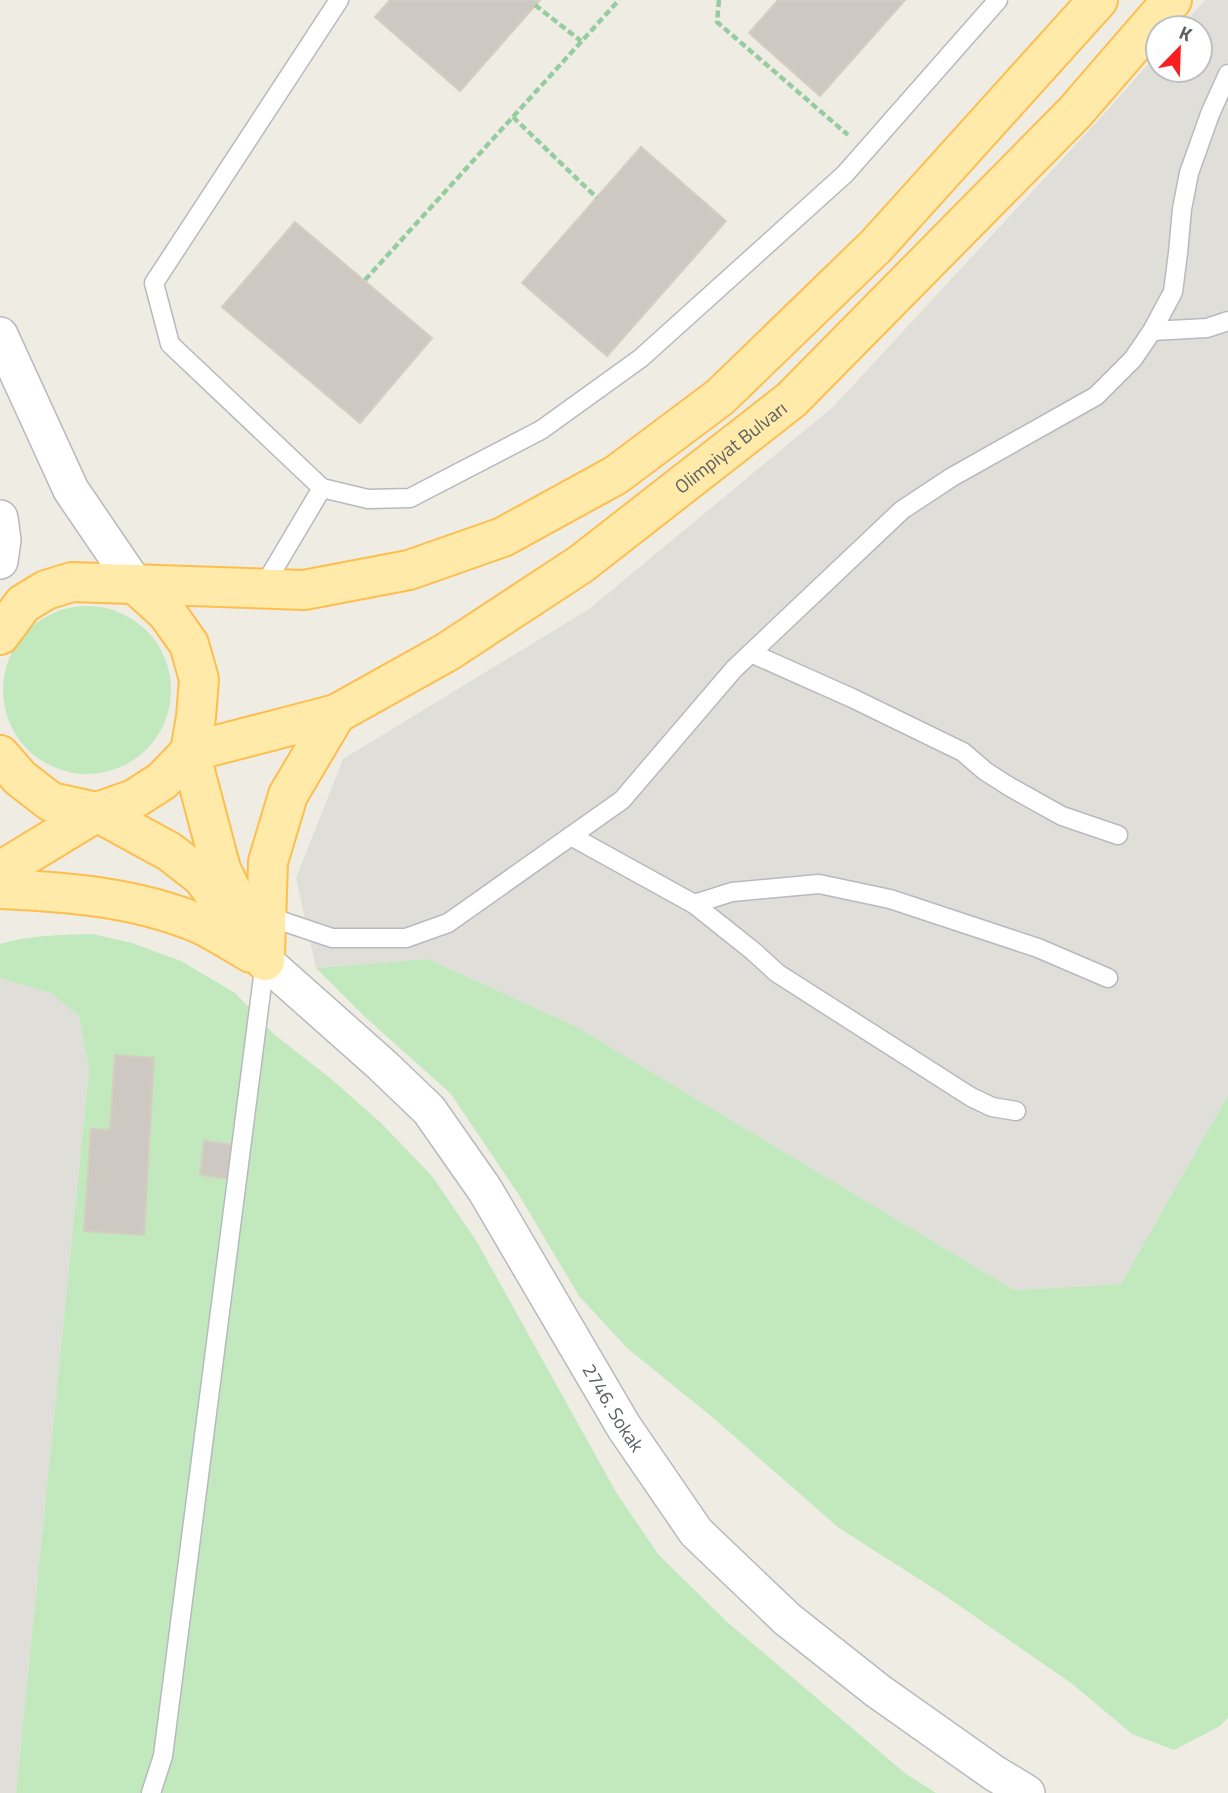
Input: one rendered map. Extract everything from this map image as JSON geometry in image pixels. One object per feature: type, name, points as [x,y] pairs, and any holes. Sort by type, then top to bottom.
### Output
[{"type":"main road","points":[[0,635],[23,604],[46,590],[72,582],[304,590],[409,570],[503,537],[616,475],[720,397],[876,246],[1098,0]]},
{"type":"main road","name":"Olimpiyat Bulvarı","points":[[190,751],[336,714],[447,652],[581,564],[790,401],[1075,112],[1172,0]]},
{"type":"main road","points":[[135,584],[167,613],[189,644],[199,679],[190,751],[221,869],[265,961]]},
{"type":"main road","points":[[265,961],[268,862],[288,795],[336,714]]},
{"type":"main road","points":[[0,872],[97,812],[134,799],[162,780],[190,751]]},
{"type":"main road","points":[[0,755],[20,778],[51,802],[97,812],[170,852],[202,877],[265,961]]},
{"type":"main road","points":[[0,889],[62,891],[110,898],[160,910],[201,925],[265,961]]},
{"type":"street","points":[[0,335],[71,490],[135,584]]},
{"type":"street","points":[[0,518],[3,540],[0,561]]},
{"type":"street","name":"2746. Sokak","points":[[265,961],[429,1110],[485,1190],[624,1427],[696,1532],[797,1628],[878,1691],[994,1773],[1027,1793]]},
{"type":"lane","points":[[339,0],[154,283],[170,344],[322,488],[368,499],[410,498],[541,430],[641,358],[845,174],[998,0]]},
{"type":"lane","points":[[267,916],[332,938],[406,938],[448,923],[622,800],[734,669],[902,510],[952,477],[1096,396],[1133,359],[1152,331],[1172,292],[1189,173],[1228,74]]},
{"type":"lane","points":[[1152,331],[1207,328],[1228,321]]},
{"type":"lane","points":[[262,589],[322,488]]},
{"type":"lane","points":[[751,653],[963,752],[985,771],[1062,816],[1118,835]]},
{"type":"lane","points":[[571,836],[694,904],[777,973],[971,1097],[992,1107],[1016,1111]]},
{"type":"lane","points":[[694,904],[732,892],[819,884],[890,899],[1038,948],[1108,978]]},
{"type":"lane","points":[[150,1793],[163,1756],[265,961]]},
{"type":"path","points":[[365,280],[619,0]]},
{"type":"path","points":[[719,0],[717,22],[866,150]]},
{"type":"path","points":[[535,5],[582,41]]},
{"type":"path","points":[[513,117],[597,198]]},
{"type":"shaded area","points":[[1205,0],[1228,0],[1228,1095],[1121,1284],[1014,1290],[575,1026],[428,959],[316,968],[296,878],[343,759],[589,609],[833,407],[1144,69],[1144,84],[1214,84],[1214,14],[1192,14]]},
{"type":"shaded area","points":[[0,978],[51,993],[79,1016],[89,1070],[16,1793],[0,1793]]},
{"type":"green space","points":[[87,606],[119,613],[134,620],[146,631],[157,643],[164,658],[171,690],[164,722],[157,737],[146,749],[134,760],[119,767],[87,774],[55,767],[40,760],[28,749],[17,737],[10,722],[3,690],[10,658],[17,643],[28,631],[40,620],[55,613]]},
{"type":"green space","points":[[92,934],[132,943],[181,961],[235,993],[275,1035],[381,1123],[432,1176],[477,1242],[616,1492],[658,1554],[726,1621],[906,1774],[936,1793],[16,1793],[89,1070],[79,1016],[51,993],[0,978],[0,944],[34,937]]},
{"type":"green space","points":[[428,959],[575,1026],[1014,1290],[1121,1284],[1228,1095],[1228,1718],[1220,1726],[1174,1750],[1132,1734],[1071,1683],[944,1595],[839,1528],[711,1416],[627,1348],[579,1296],[519,1195],[451,1094],[364,1016],[316,968]]},
{"type":"building","points":[[390,0],[540,0],[460,91],[375,17]]},
{"type":"building","points":[[778,0],[905,0],[820,96],[749,33]]},
{"type":"building","points":[[641,147],[726,221],[607,356],[522,283]]},
{"type":"building","points":[[295,222],[432,338],[360,423],[222,307]]},
{"type":"building","points":[[115,1055],[154,1058],[144,1235],[84,1231],[91,1129],[110,1130]]},
{"type":"building","points":[[204,1141],[235,1145],[231,1179],[200,1175]]}]
